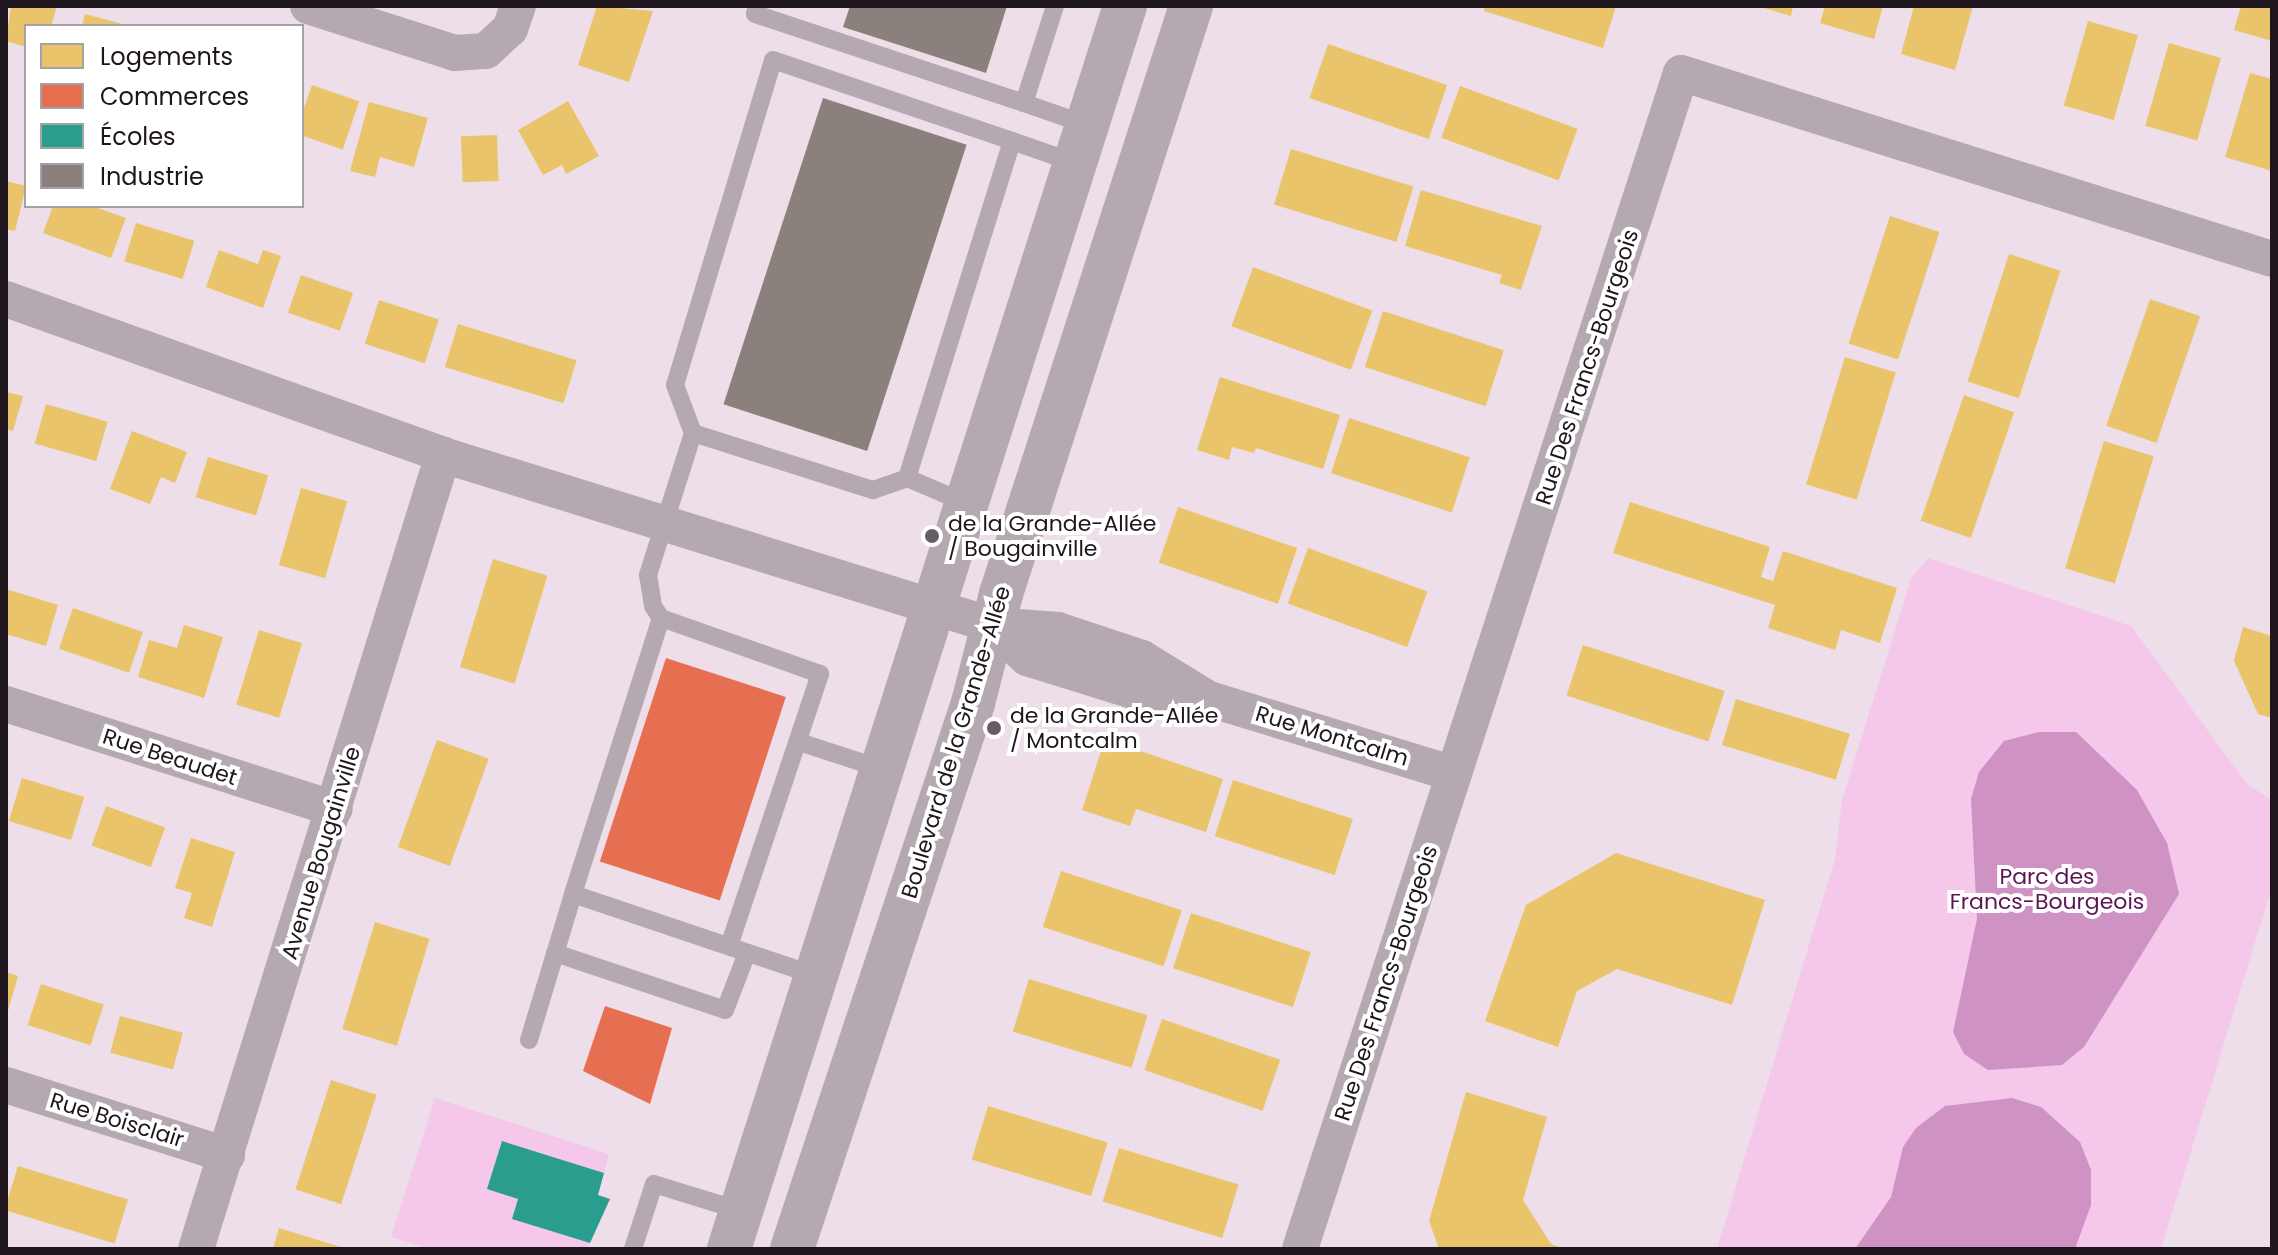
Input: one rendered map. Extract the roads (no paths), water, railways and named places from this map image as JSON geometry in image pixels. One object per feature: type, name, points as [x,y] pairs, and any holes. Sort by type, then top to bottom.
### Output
[{"type":"street","points":[[308,6],[455,53],[486,51],[510,29],[518,6]]},
{"type":"street","points":[[735,1230],[1125,6]]},
{"type":"street","name":"Boulevard de la Grande-Allée","points":[[792,1249],[973,703],[992,625],[1191,6]]},
{"type":"street","name":"Rue Des Francs-Bourgeois","points":[[1300,1249],[1681,73],[2272,259]]},
{"type":"street","points":[[6,299],[443,455],[992,625]]},
{"type":"street","name":"Avenue Bougainville","points":[[196,1249],[443,455]]},
{"type":"street","name":"Rue Montcalm","points":[[992,625],[1027,658],[1133,691],[1209,699],[1454,774]]},
{"type":"street","name":"Rue Beaudet","points":[[6,704],[335,809]]},
{"type":"street","name":"Rue Boisclair","points":[[6,1085],[227,1155]]},
{"type":"lane","points":[[757,6],[755,14],[1024,103],[1081,144]]},
{"type":"lane","points":[[1024,103],[1055,6]]},
{"type":"lane","points":[[729,946],[782,775],[799,742],[820,674],[661,618],[653,606],[648,575],[693,433],[675,385],[773,60],[1012,141],[1081,144]]},
{"type":"lane","points":[[907,478],[1012,141]]},
{"type":"lane","points":[[693,433],[873,490],[907,478],[966,503]]},
{"type":"lane","points":[[529,1040],[661,618]]},
{"type":"lane","points":[[799,742],[882,769]]},
{"type":"lane","points":[[573,894],[816,976]]},
{"type":"lane","points":[[555,953],[725,1010],[747,953]]},
{"type":"lane","points":[[633,1249],[654,1184],[735,1230]]},
{"type":"place","name":"de la Grande-Allée / Bougainville","points":[[932,536]]},
{"type":"place","name":"de la Grande-Allée / Montcalm","points":[[994,728]]},
{"type":"park label","name":"Parc des Francs-Bourgeois","points":[[2047,888]]}]
